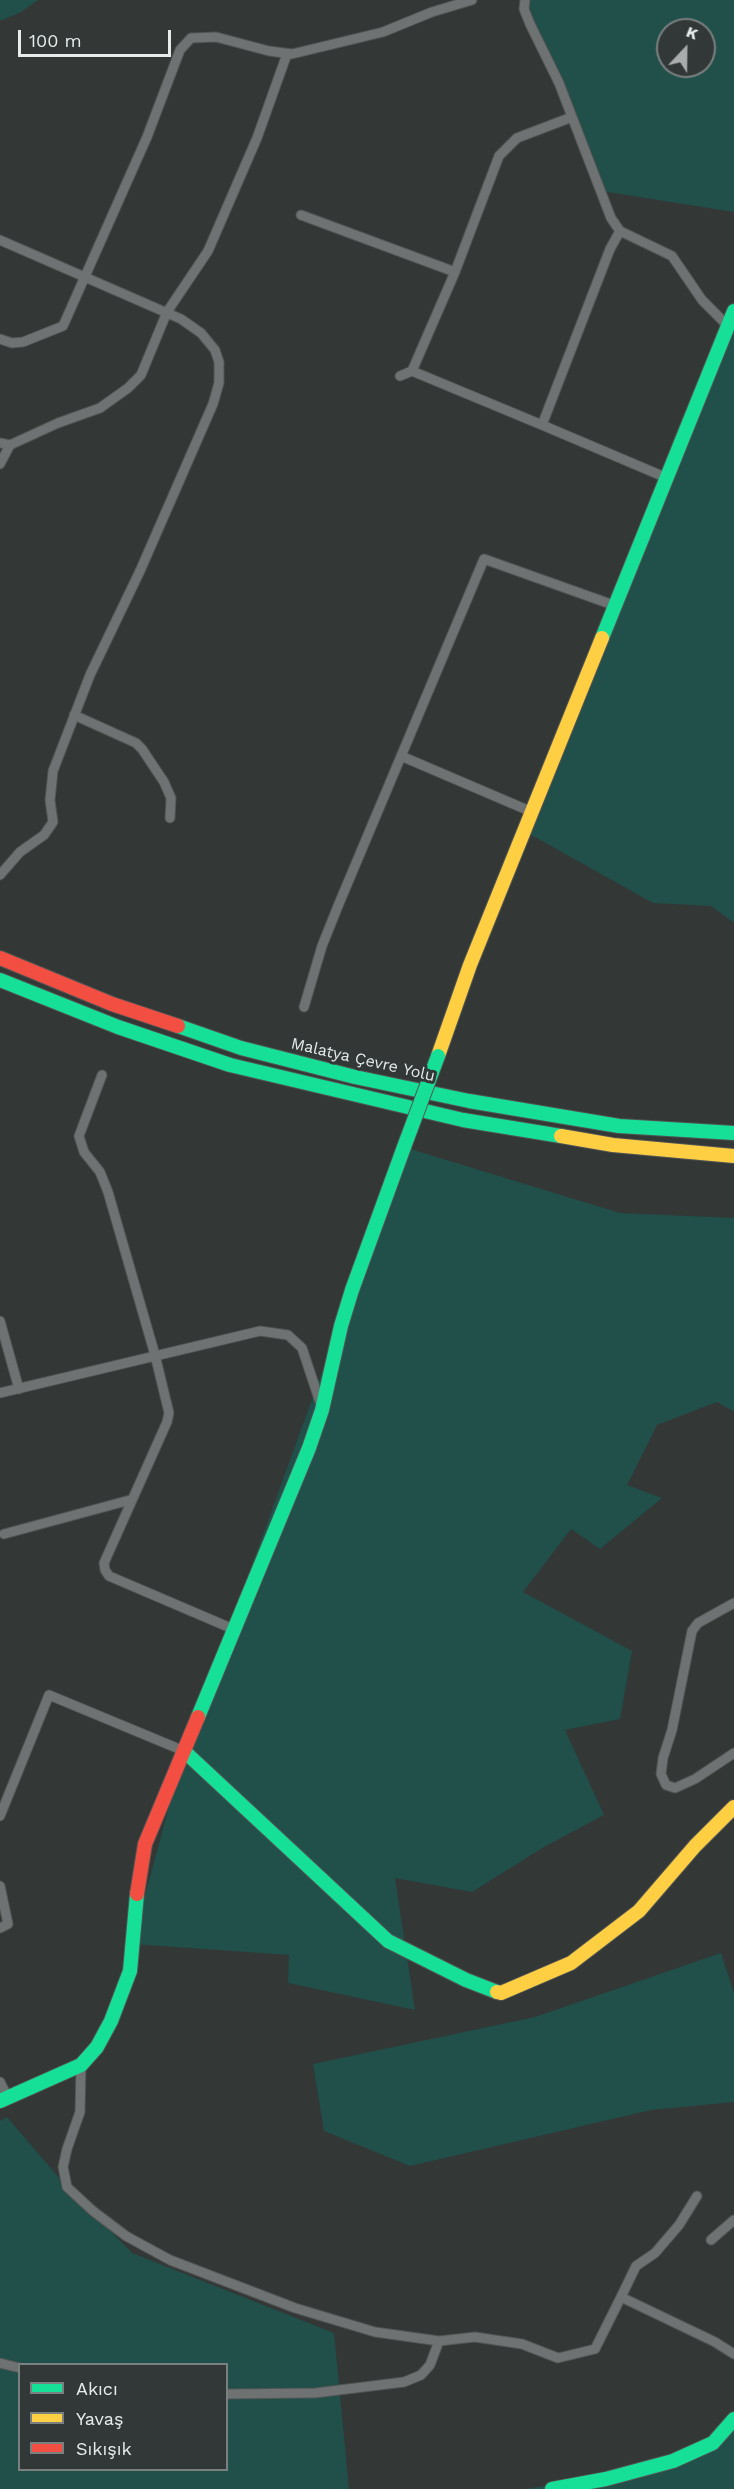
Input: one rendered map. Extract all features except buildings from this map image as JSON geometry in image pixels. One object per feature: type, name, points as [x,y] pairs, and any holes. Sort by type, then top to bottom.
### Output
[{"type":"main road","points":[[4,2098],[81,2065],[97,2047],[111,2021],[130,1971],[135,1910],[145,1844],[309,1448],[322,1410],[341,1326],[352,1290],[470,965],[734,311]]},
{"type":"main road","name":"Malatya Çevre Yolu","points":[[0,958],[112,1004],[241,1048],[355,1077],[469,1101],[619,1126],[734,1133]]},
{"type":"main road","points":[[0,980],[118,1027],[230,1065],[330,1090],[463,1120],[613,1145],[734,1156]]},
{"type":"main road","points":[[184,1751],[388,1941],[466,1980],[501,1993],[571,1963],[639,1911],[695,1845],[734,1807]]},
{"type":"main road","points":[[552,2489],[606,2479],[673,2461],[713,2443],[734,2419]]},
{"type":"street","points":[[0,339],[12,343],[23,342],[63,326],[147,137],[184,43],[191,38],[216,37],[287,54],[318,49],[383,32],[432,12],[471,0]]},
{"type":"street","points":[[525,0],[524,9],[559,83],[611,218],[620,231],[672,256],[702,300],[727,325]]},
{"type":"street","points":[[0,464],[5,444],[100,408],[128,388],[141,375],[167,312],[208,251],[257,138],[287,54]]},
{"type":"street","points":[[400,376],[412,371],[499,156],[517,138],[572,117]]},
{"type":"street","points":[[301,215],[454,272]]},
{"type":"street","points":[[542,425],[610,249],[620,231]]},
{"type":"street","points":[[0,240],[181,319],[201,333],[214,350],[219,362],[219,383],[213,404],[140,571],[90,675],[53,771],[50,800],[53,822],[44,835],[20,852],[0,875]]},
{"type":"street","points":[[412,371],[667,478]]},
{"type":"street","points":[[304,1007],[322,946],[338,906],[484,559],[616,606]]},
{"type":"street","points":[[74,715],[136,743],[142,749],[164,782],[171,798],[170,818]]},
{"type":"street","points":[[401,756],[532,812]]},
{"type":"street","points":[[102,1075],[79,1136],[84,1152],[100,1172],[108,1192],[169,1413],[104,1563],[110,1576],[233,1629]]},
{"type":"street","points":[[0,1321],[19,1389]]},
{"type":"street","points":[[0,1393],[260,1330],[288,1335],[302,1348],[322,1410]]},
{"type":"street","points":[[4,1534],[130,1500]]},
{"type":"street","points":[[734,1603],[698,1623],[692,1631],[661,1774],[666,1785],[675,1788],[695,1779],[734,1753]]},
{"type":"street","points":[[0,1816],[49,1695],[184,1751]]},
{"type":"street","points":[[0,1886],[8,1924],[0,1928]]},
{"type":"street","points":[[81,2065],[80,2112],[63,2167],[67,2187],[93,2211],[126,2235],[170,2260],[295,2308],[375,2332],[439,2341],[475,2337],[522,2344],[558,2358],[578,2355],[595,2349],[636,2266],[655,2253],[679,2225],[697,2196]]},
{"type":"street","points":[[0,2082],[4,2098]]},
{"type":"street","points":[[711,2240],[734,2220]]},
{"type":"street","points":[[621,2297],[715,2342],[734,2354]]},
{"type":"street","points":[[228,2394],[315,2393],[404,2382],[421,2375],[430,2365],[439,2341]]},
{"type":"street","points":[[0,2363],[18,2368]]},
{"type":"shaded area","points":[[0,0],[38,0],[21,12],[0,21]]},
{"type":"shaded area","points":[[526,0],[734,0],[734,212],[601,191]]},
{"type":"shaded area","points":[[734,316],[734,923],[711,906],[653,903],[524,831]]},
{"type":"shaded area","points":[[404,1147],[620,1213],[734,1218],[734,1412],[717,1402],[657,1425],[627,1485],[662,1498],[600,1549],[571,1529],[523,1592],[632,1651],[620,1719],[565,1730],[604,1815],[544,1847],[472,1892],[395,1878],[415,2010],[288,1983],[289,1955],[132,1944],[184,1751]]},
{"type":"shaded area","points":[[721,1953],[734,1993],[734,2102],[651,2110],[410,2166],[324,2131],[313,2064],[535,2017]]},
{"type":"shaded area","points":[[7,2117],[67,2187],[132,2253],[334,2333],[349,2489],[0,2489],[0,2121]]},
{"type":"shaded area","points":[[734,2419],[734,2489],[525,2489],[621,2475],[713,2443]]},
{"type":"traffic: fast","points":[[602,638],[734,311]]},
{"type":"traffic: fast","points":[[0,980],[118,1027],[230,1065],[463,1120],[561,1136]]},
{"type":"traffic: fast","points":[[178,1026],[241,1048],[355,1077],[469,1101],[619,1126],[734,1133]]},
{"type":"traffic: fast","points":[[404,1147],[438,1056]]},
{"type":"traffic: fast","points":[[198,1717],[309,1448],[322,1410],[341,1326],[352,1290],[404,1147]]},
{"type":"traffic: fast","points":[[184,1751],[388,1941],[466,1980],[497,1992]]},
{"type":"traffic: fast","points":[[0,2101],[81,2065],[97,2047],[111,2021],[130,1971],[137,1894]]},
{"type":"traffic: fast","points":[[552,2489],[606,2479],[673,2461],[713,2443],[734,2419]]},
{"type":"traffic: slow","points":[[438,1056],[470,965],[602,638]]},
{"type":"traffic: slow","points":[[561,1136],[613,1145],[734,1156]]},
{"type":"traffic: slow","points":[[497,1992],[501,1993],[571,1963],[639,1911],[695,1846],[734,1807]]},
{"type":"traffic: jam","points":[[0,958],[112,1004],[178,1026]]},
{"type":"traffic: jam","points":[[137,1894],[145,1844],[198,1717]]}]
